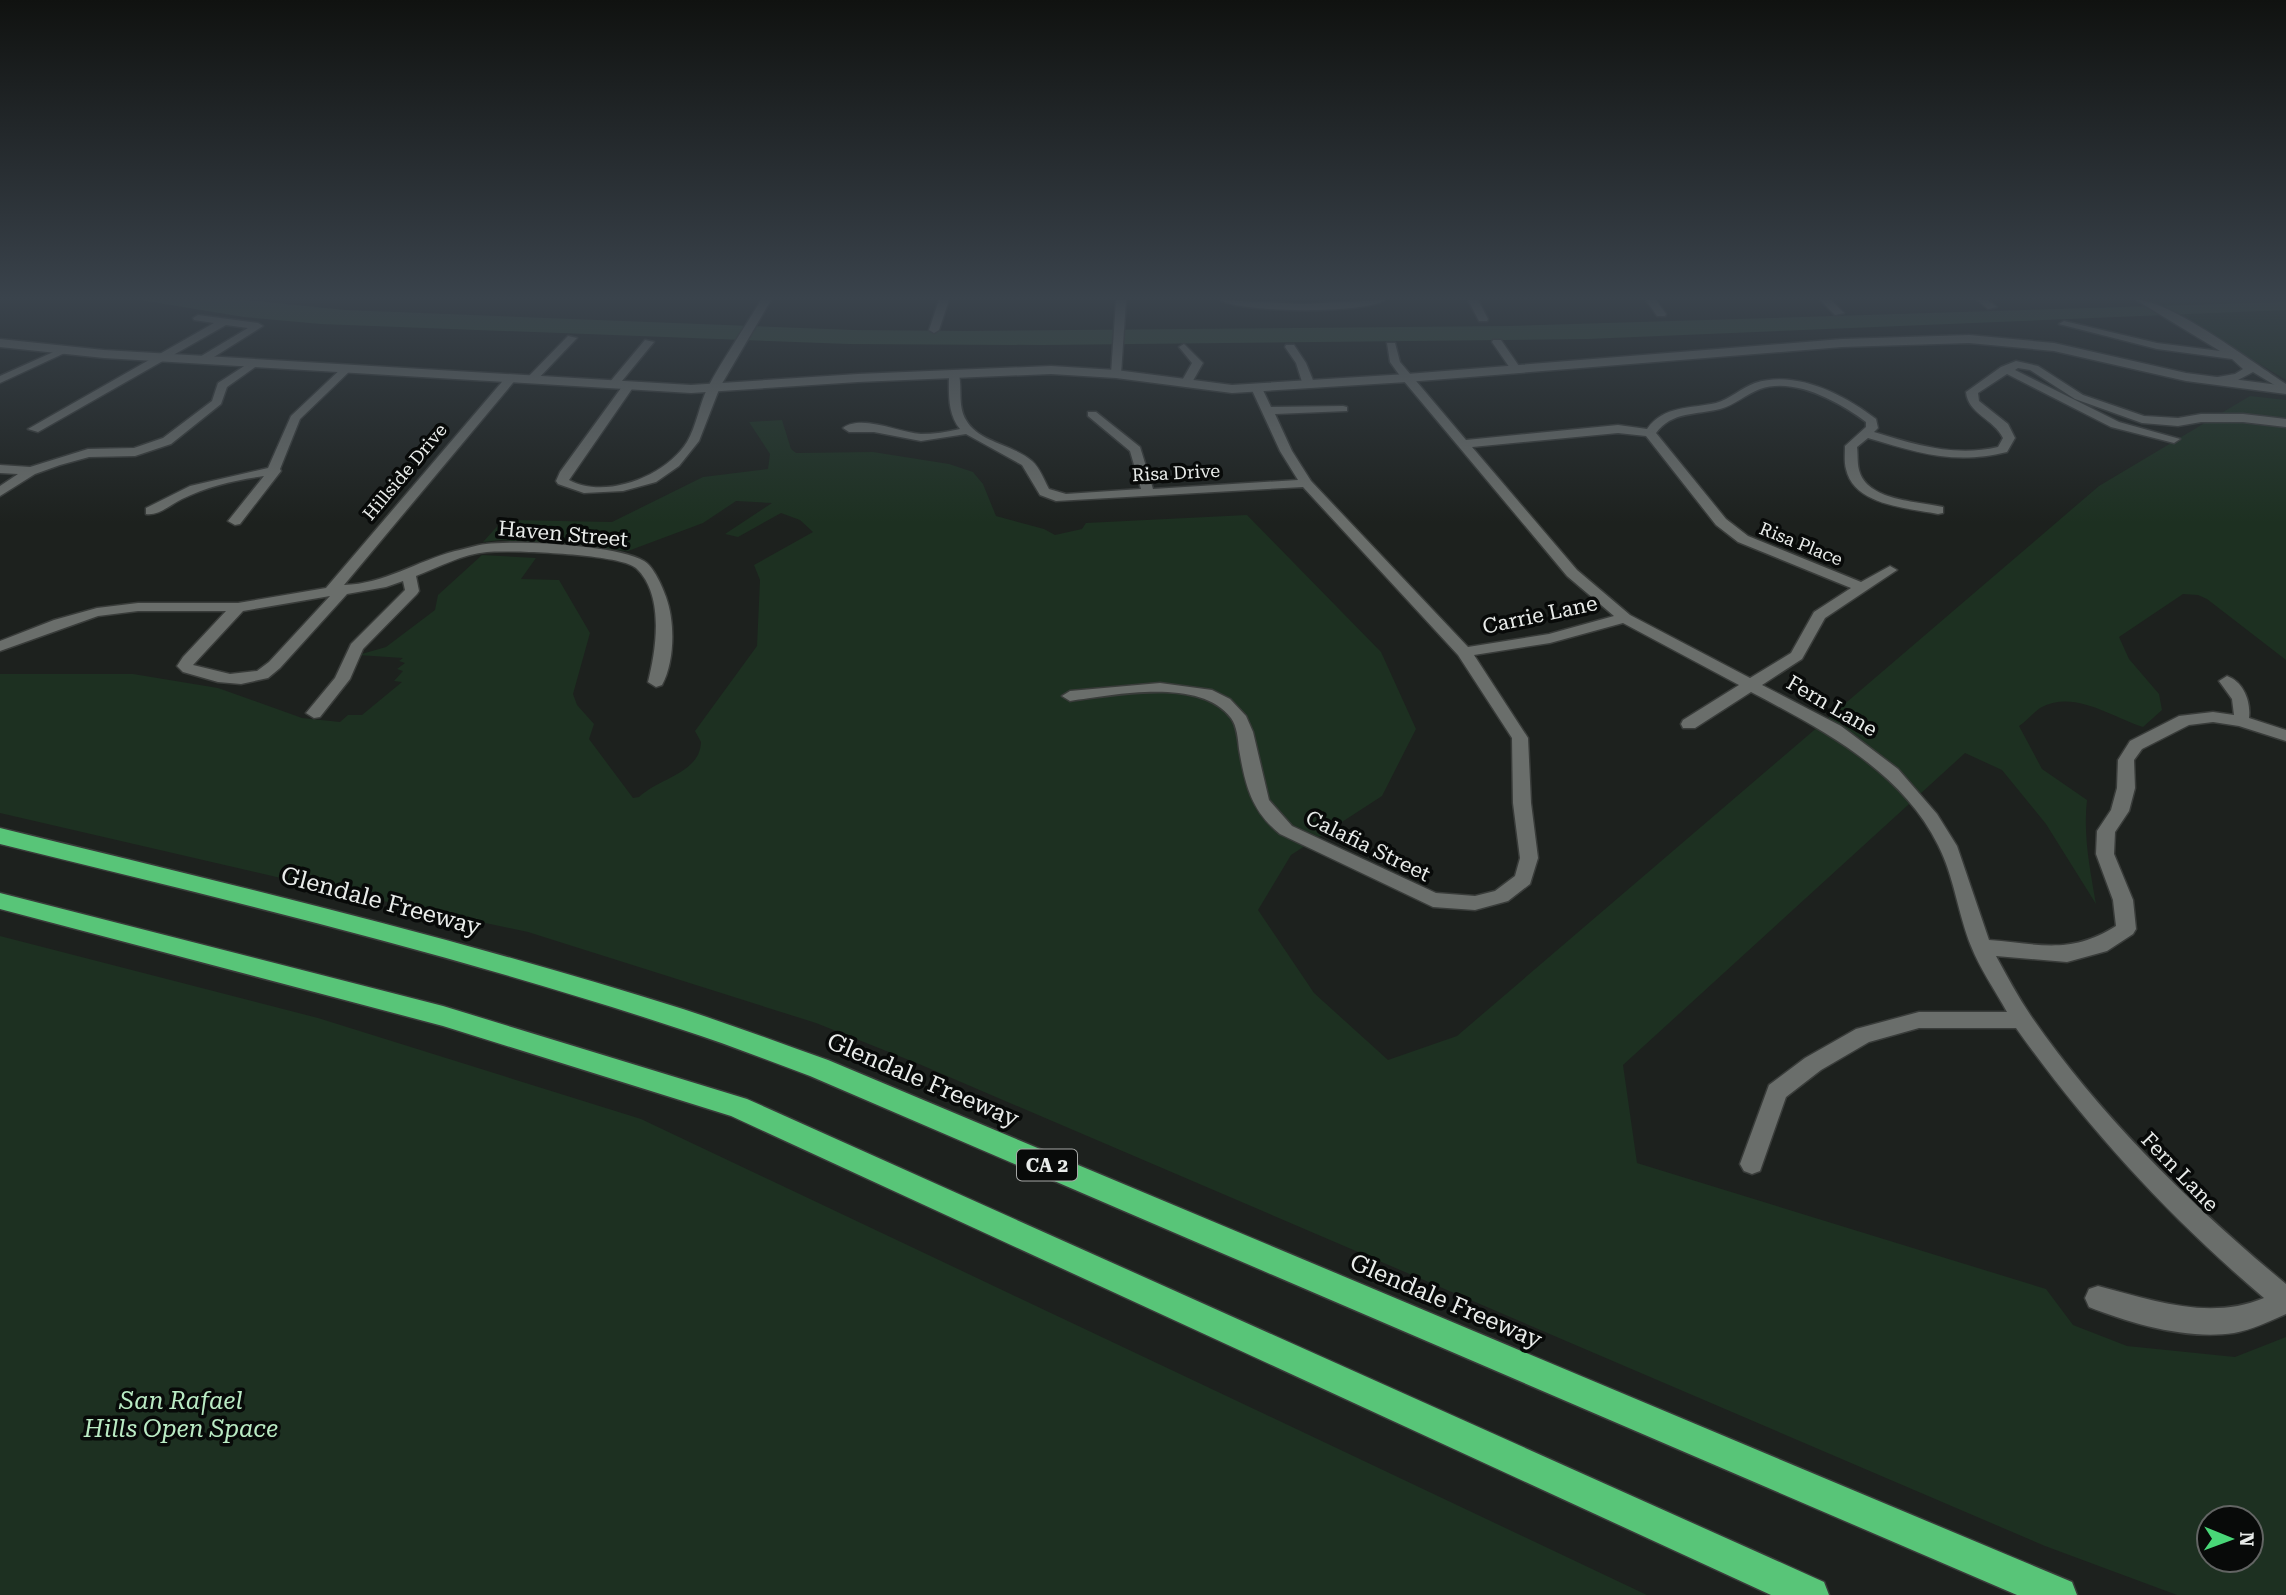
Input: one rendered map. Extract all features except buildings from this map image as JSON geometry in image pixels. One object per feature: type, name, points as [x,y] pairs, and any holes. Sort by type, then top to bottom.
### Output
[{"type":"highway","name":"Glendale Freeway","points":[[0,836],[236,893],[525,971],[686,1020],[819,1068],[2059,1595]]},
{"type":"highway","points":[[0,901],[443,1016],[738,1107],[1811,1595]]},
{"type":"main road","points":[[443,374],[713,389],[932,374]]},
{"type":"main road","points":[[1119,374],[1216,388],[1257,388],[1450,374]]},
{"type":"main road","points":[[2180,374],[2210,381],[2286,389]]},
{"type":"street","points":[[34,429],[130,374]]},
{"type":"street","points":[[0,492],[31,471],[75,456],[135,452],[167,441],[217,402],[222,385],[238,374]]},
{"type":"street","points":[[235,521],[275,471],[295,418],[341,374]]},
{"type":"street","points":[[531,380],[536,374]]},
{"type":"street","points":[[613,385],[622,374]]},
{"type":"street","points":[[628,386],[569,467],[562,481],[579,488],[637,486],[654,480],[683,456],[699,430],[713,389],[722,374]]},
{"type":"street","points":[[849,428],[864,426],[916,437],[936,438],[965,431],[955,414],[954,374]]},
{"type":"street","points":[[1186,384],[1191,374]]},
{"type":"street","points":[[1305,374],[1309,385]]},
{"type":"street","name":"Fern Lane","points":[[1404,374],[1572,573],[1625,618],[1835,730],[1892,773],[1931,818],[1948,846],[1981,947],[2022,1020],[2056,1067],[2140,1164],[2213,1238],[2254,1276],[2286,1300]]},
{"type":"street","points":[[1865,433],[1957,456],[1979,457],[2003,449],[2009,438],[2004,427],[1973,402],[1972,393],[1998,374]]},
{"type":"street","points":[[2016,374],[2115,425],[2174,439]]},
{"type":"street","points":[[2043,374],[2079,397],[2142,419],[2178,422],[2201,418],[2243,418],[2286,423]]},
{"type":"street","points":[[2210,381],[2242,374]]},
{"type":"street","points":[[2264,374],[2286,389]]},
{"type":"street","name":"Hillside Drive","points":[[238,607],[184,666],[193,671],[244,679],[270,670],[298,636],[339,597],[337,590],[510,379]]},
{"type":"street","points":[[1463,444],[1618,429],[1650,433],[1663,417],[1676,411],[1722,405],[1739,399],[1747,391],[1762,384],[1792,384],[1815,389],[1872,421],[1872,428],[1852,446],[1853,473],[1865,487],[1886,498],[1938,509]]},
{"type":"street","name":"Calafia Street","points":[[1070,696],[1149,687],[1174,687],[1197,691],[1219,700],[1238,715],[1246,739],[1256,792],[1268,816],[1286,830],[1433,900],[1475,903],[1501,896],[1524,879],[1529,858],[1522,803],[1520,738],[1464,652],[1306,483],[1286,451],[1257,388]]},
{"type":"street","points":[[1268,413],[1343,409]]},
{"type":"street","points":[[1093,414],[1136,450],[1148,492]]},
{"type":"street","name":"Risa Drive","points":[[965,431],[1028,464],[1043,493],[1048,496],[1066,498],[1306,483]]},
{"type":"street","name":"Risa Place","points":[[1650,433],[1721,522],[1743,539],[1861,587]]},
{"type":"street","points":[[0,469],[31,471]]},
{"type":"street","points":[[151,511],[166,500],[193,488],[232,477],[275,471]]},
{"type":"street","name":"Haven Street","points":[[0,646],[59,622],[97,612],[138,607],[238,607],[386,583],[456,555],[498,547],[617,555],[635,560],[651,579],[664,616],[664,649],[656,682]]},
{"type":"street","points":[[1689,724],[1797,656],[1819,615],[1890,570]]},
{"type":"street","points":[[314,713],[342,679],[355,647],[412,591],[409,576]]},
{"type":"street","name":"Carrie Lane","points":[[1464,652],[1550,638],[1625,618]]},
{"type":"street","points":[[2227,681],[2239,693],[2244,703],[2241,721]]},
{"type":"street","points":[[1981,947],[2067,954],[2100,946],[2126,929],[2123,900],[2105,854],[2106,831],[2120,811],[2126,788],[2126,760],[2136,745],[2185,720],[2213,718],[2241,721],[2286,736]]},
{"type":"street","points":[[1752,1164],[1777,1092],[1813,1064],[1863,1035],[1919,1020],[2022,1020]]},
{"type":"street","points":[[2098,1298],[2183,1320],[2234,1320],[2286,1300]]},
{"type":"green space","points":[[2250,396],[2286,400],[2286,660],[2207,599],[2183,594],[2119,637],[2129,659],[2159,694],[2162,710],[2143,727],[2092,707],[2066,702],[2040,708],[2019,726],[2042,769],[2087,800],[2089,865],[2096,904],[2046,824],[2002,770],[1965,753],[1623,1065],[1637,1163],[2046,1289],[2073,1325],[2127,1346],[2235,1357],[2286,1337],[2286,1595],[2177,1595],[2045,1546],[919,1064],[816,1023],[528,932],[0,813],[0,674],[133,674],[218,688],[302,718],[340,722],[348,715],[362,715],[402,682],[394,681],[403,671],[397,669],[405,663],[399,661],[403,658],[358,655],[386,647],[435,610],[438,595],[482,555],[536,558],[521,579],[559,580],[590,633],[573,694],[577,705],[594,724],[589,739],[633,798],[678,774],[694,761],[701,742],[695,731],[757,646],[760,580],[754,565],[813,532],[800,520],[781,513],[738,537],[725,534],[772,503],[736,501],[703,523],[628,551],[501,540],[483,542],[503,520],[612,522],[703,477],[768,469],[770,454],[749,422],[782,420],[791,449],[796,453],[873,452],[949,464],[973,472],[983,484],[996,516],[1044,529],[1055,535],[1082,529],[1086,523],[1247,515],[1381,652],[1416,729],[1382,796],[1291,855],[1258,910],[1314,993],[1388,1060],[1457,1036],[2099,486]]},
{"type":"green space","name":"San Rafael Hills Open Space","points":[[0,936],[318,1018],[641,1119],[1647,1595],[0,1595]]}]
